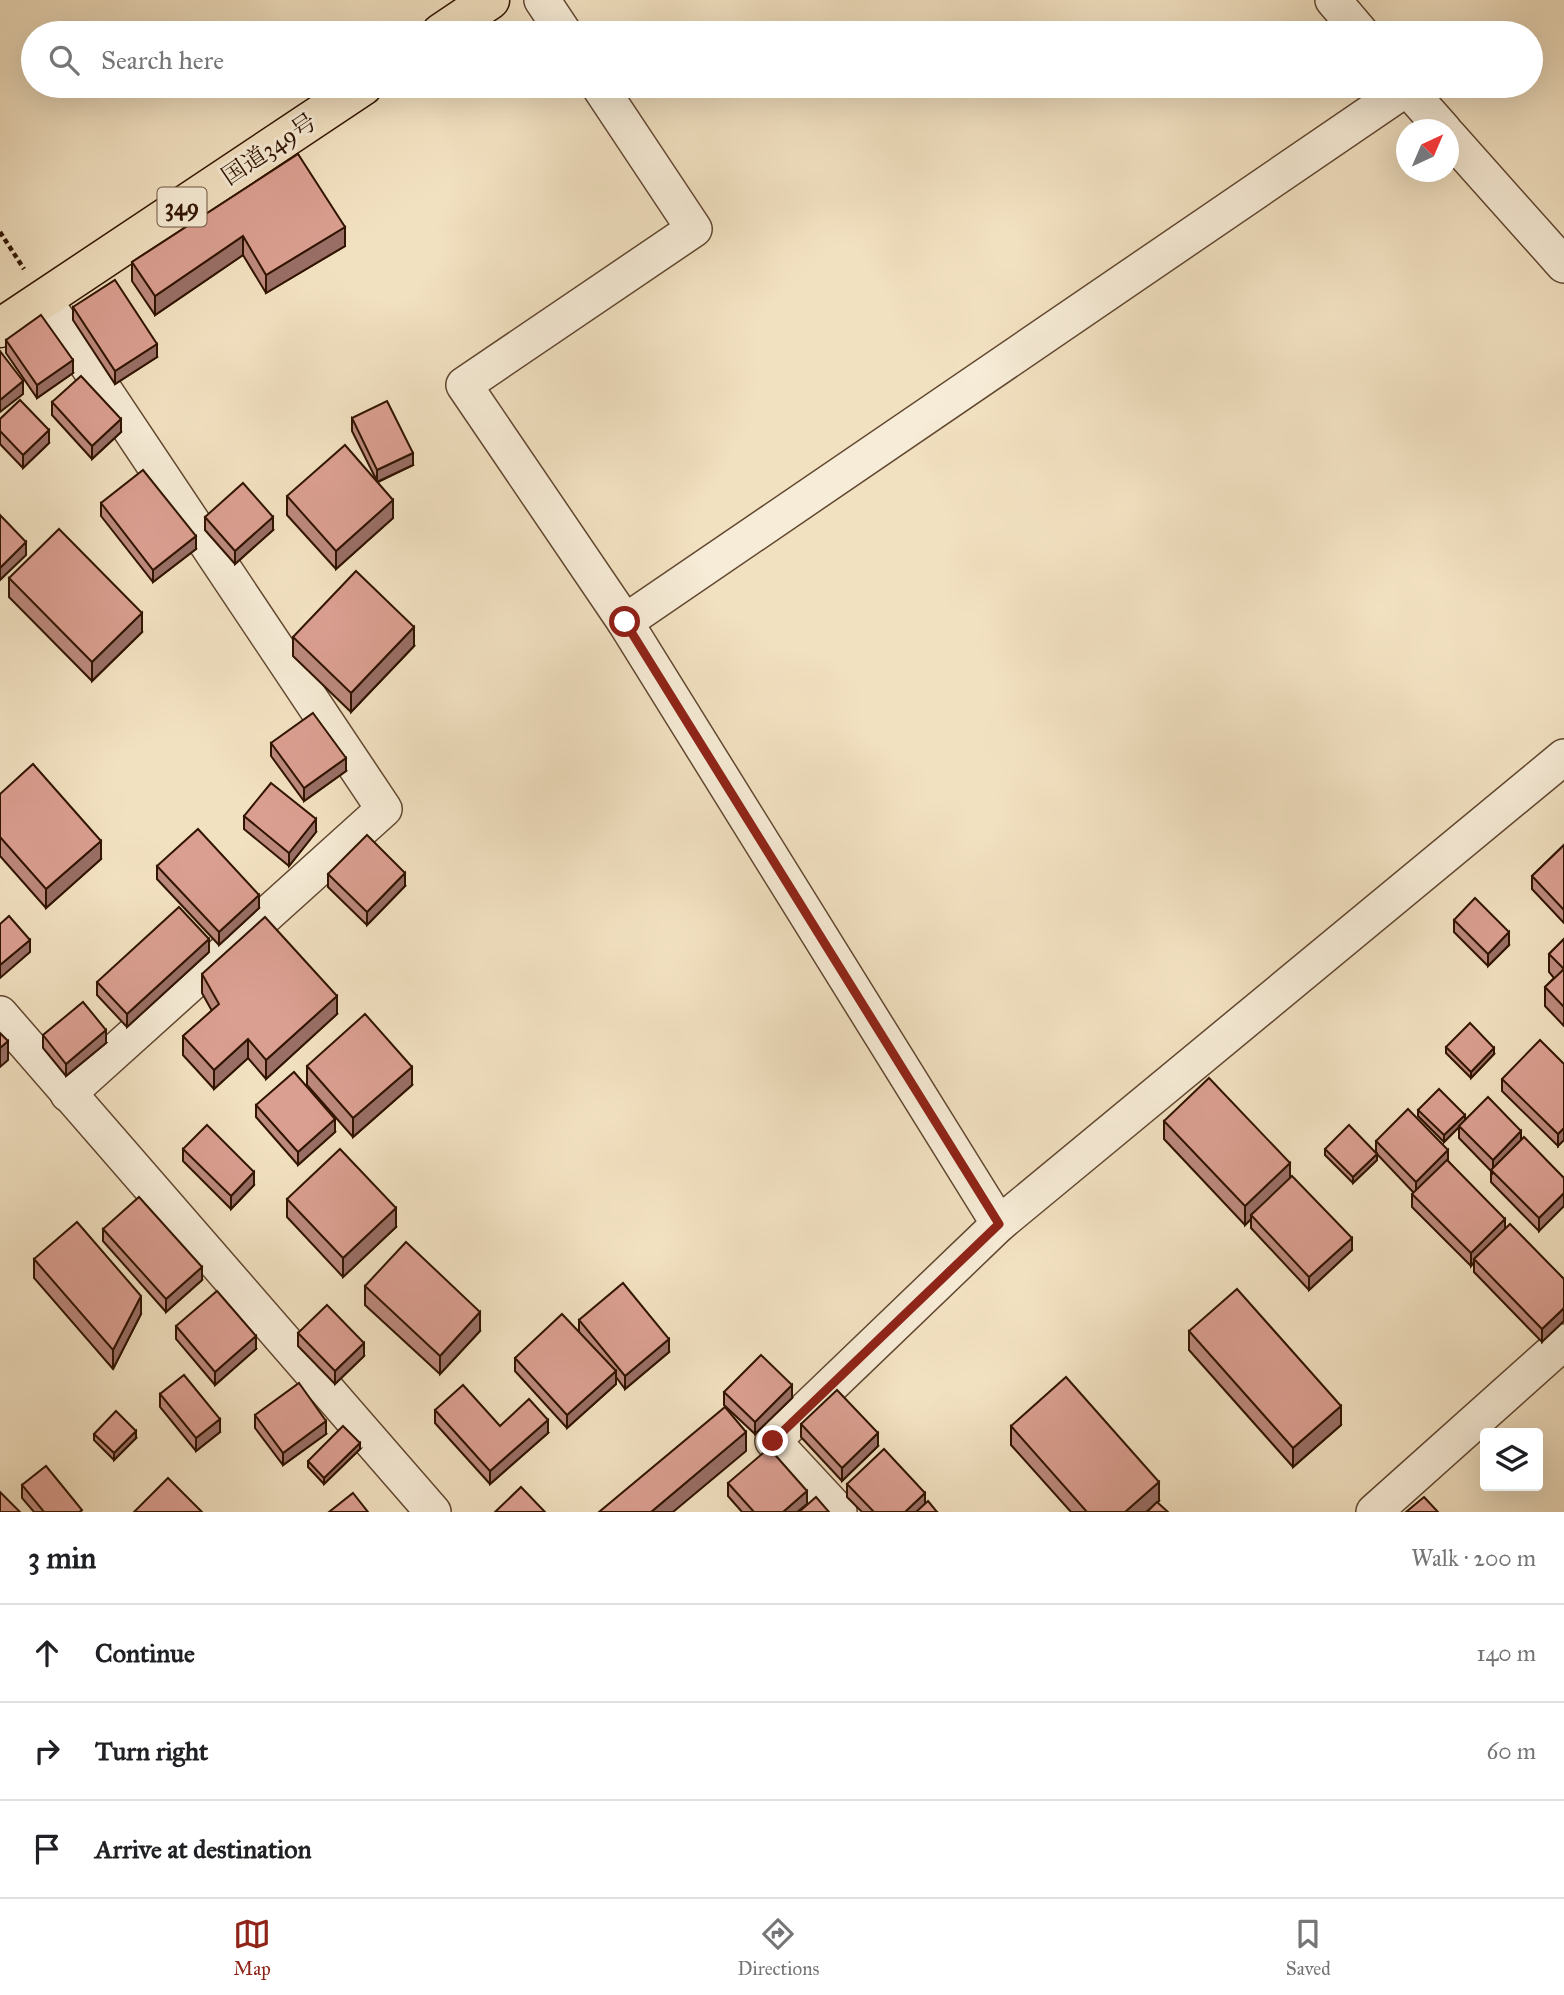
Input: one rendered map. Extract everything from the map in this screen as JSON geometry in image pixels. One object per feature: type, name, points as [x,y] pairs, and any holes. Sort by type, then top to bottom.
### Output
[{"type":"highway","points":[[459,21],[490,0]]},
{"type":"highway","name":"国道349号","points":[[0,328],[345,98]]},
{"type":"street","points":[[542,0],[556,21]]},
{"type":"street","points":[[1333,0],[1351,21]]},
{"type":"street","points":[[607,98],[694,229],[464,385],[625,622],[999,1224]]},
{"type":"street","points":[[625,622],[1390,98]]},
{"type":"street","points":[[1416,98],[1434,119]]},
{"type":"street","points":[[1459,147],[1564,265]]},
{"type":"street","points":[[44,300],[384,809],[68,1094]]},
{"type":"street","points":[[838,1512],[773,1441],[999,1224],[1564,757]]},
{"type":"street","points":[[0,1014],[433,1512]]},
{"type":"street","points":[[1374,1512],[1564,1342]]},
{"type":"building","points":[[298,154],[345,227],[266,275],[243,236],[155,296],[132,262]]},
{"type":"building","points":[[115,280],[157,344],[115,371],[73,307]]},
{"type":"building","points":[[41,315],[73,360],[37,385],[6,340]]},
{"type":"building","points":[[0,351],[23,381],[0,400]]},
{"type":"building","points":[[81,376],[121,419],[92,446],[52,402]]},
{"type":"building","points":[[20,400],[49,430],[23,455],[0,431],[0,419]]},
{"type":"building","points":[[387,401],[413,453],[377,470],[352,418]]},
{"type":"building","points":[[345,445],[393,500],[336,551],[287,496]]},
{"type":"building","points":[[143,470],[196,536],[153,570],[101,503]]},
{"type":"building","points":[[243,483],[273,517],[235,551],[205,517]]},
{"type":"building","points":[[0,515],[26,542],[0,568]]},
{"type":"building","points":[[59,529],[142,613],[92,662],[9,578]]},
{"type":"building","points":[[356,571],[414,627],[351,693],[293,637]]},
{"type":"building","points":[[313,713],[346,758],[304,788],[271,743]]},
{"type":"building","points":[[33,764],[101,841],[46,889],[0,837],[0,794]]},
{"type":"building","points":[[271,783],[316,819],[289,853],[244,816]]},
{"type":"building","points":[[198,829],[259,895],[219,932],[157,866]]},
{"type":"building","points":[[367,835],[405,873],[367,912],[328,874]]},
{"type":"building","points":[[1564,845],[1564,910],[1532,876]]},
{"type":"building","points":[[1475,898],[1509,932],[1488,954],[1454,920]]},
{"type":"building","points":[[179,907],[209,939],[127,1014],[97,982]]},
{"type":"building","points":[[9,916],[30,940],[0,965],[0,924]]},
{"type":"building","points":[[265,917],[337,996],[266,1060],[248,1039],[214,1070],[183,1036],[219,1004],[202,974]]},
{"type":"building","points":[[1564,939],[1564,969],[1549,954]]},
{"type":"building","points":[[1564,969],[1564,1007],[1545,987]]},
{"type":"building","points":[[83,1002],[106,1030],[66,1064],[43,1035]]},
{"type":"building","points":[[365,1014],[412,1067],[353,1118],[307,1066]]},
{"type":"building","points":[[1470,1023],[1494,1048],[1471,1072],[1446,1047]]},
{"type":"building","points":[[0,1033],[8,1041],[0,1048]]},
{"type":"building","points":[[1540,1040],[1564,1064],[1564,1128],[1558,1134],[1502,1079]]},
{"type":"building","points":[[294,1072],[335,1119],[298,1152],[256,1105]]},
{"type":"building","points":[[1209,1078],[1290,1163],[1245,1206],[1164,1121]]},
{"type":"building","points":[[1439,1089],[1465,1115],[1444,1135],[1418,1110]]},
{"type":"building","points":[[1488,1097],[1521,1131],[1493,1160],[1459,1126]]},
{"type":"building","points":[[1408,1109],[1448,1150],[1416,1182],[1376,1141]]},
{"type":"building","points":[[207,1125],[254,1172],[231,1196],[183,1149]]},
{"type":"building","points":[[1349,1125],[1377,1154],[1353,1177],[1325,1149]]},
{"type":"building","points":[[1524,1137],[1564,1178],[1564,1193],[1539,1218],[1491,1170]]},
{"type":"building","points":[[340,1149],[396,1208],[343,1258],[287,1199]]},
{"type":"building","points":[[1447,1160],[1505,1219],[1471,1253],[1412,1194]]},
{"type":"building","points":[[1292,1176],[1352,1238],[1309,1277],[1251,1215]]},
{"type":"building","points":[[139,1197],[202,1267],[166,1299],[103,1229]]},
{"type":"building","points":[[77,1222],[141,1296],[113,1350],[34,1259]]},
{"type":"building","points":[[1510,1224],[1564,1279],[1564,1308],[1542,1329],[1474,1259]]},
{"type":"building","points":[[406,1242],[480,1312],[440,1356],[365,1286]]},
{"type":"building","points":[[623,1283],[669,1339],[625,1376],[579,1320]]},
{"type":"building","points":[[1237,1289],[1341,1406],[1293,1448],[1189,1331]]},
{"type":"building","points":[[217,1291],[256,1336],[215,1372],[176,1326]]},
{"type":"building","points":[[327,1305],[364,1343],[335,1371],[298,1333]]},
{"type":"building","points":[[562,1314],[616,1371],[567,1415],[515,1358]]},
{"type":"building","points":[[761,1355],[792,1385],[755,1422],[724,1392]]},
{"type":"building","points":[[184,1375],[220,1419],[196,1438],[160,1394]]},
{"type":"building","points":[[1066,1377],[1159,1482],[1125,1512],[1087,1512],[1011,1426]]},
{"type":"building","points":[[299,1383],[326,1421],[283,1453],[255,1415]]},
{"type":"building","points":[[463,1385],[500,1426],[529,1399],[548,1420],[490,1471],[435,1410]]},
{"type":"building","points":[[837,1390],[878,1433],[842,1468],[801,1424]]},
{"type":"building","points":[[725,1407],[746,1432],[651,1512],[599,1512]]},
{"type":"building","points":[[116,1411],[136,1431],[114,1453],[94,1434]]},
{"type":"building","points":[[343,1426],[360,1443],[324,1478],[308,1461]]},
{"type":"building","points":[[769,1448],[807,1491],[783,1512],[754,1512],[728,1483]]},
{"type":"building","points":[[884,1449],[925,1493],[905,1512],[874,1512],[847,1484]]},
{"type":"building","points":[[46,1466],[82,1510],[44,1512],[22,1485]]},
{"type":"building","points":[[168,1478],[202,1512],[134,1512]]},
{"type":"building","points":[[521,1487],[545,1512],[495,1512]]},
{"type":"building","points":[[0,1492],[20,1512],[0,1512]]},
{"type":"building","points":[[353,1493],[368,1512],[329,1512]]},
{"type":"building","points":[[816,1497],[829,1512],[799,1512]]},
{"type":"building","points":[[1424,1497],[1438,1512],[1406,1512]]},
{"type":"building","points":[[928,1501],[937,1512],[916,1512]]},
{"type":"building","points":[[1157,1502],[1168,1512],[1147,1512]]},
{"type":"route","points":[[625,622],[999,1224],[773,1441]]}]
